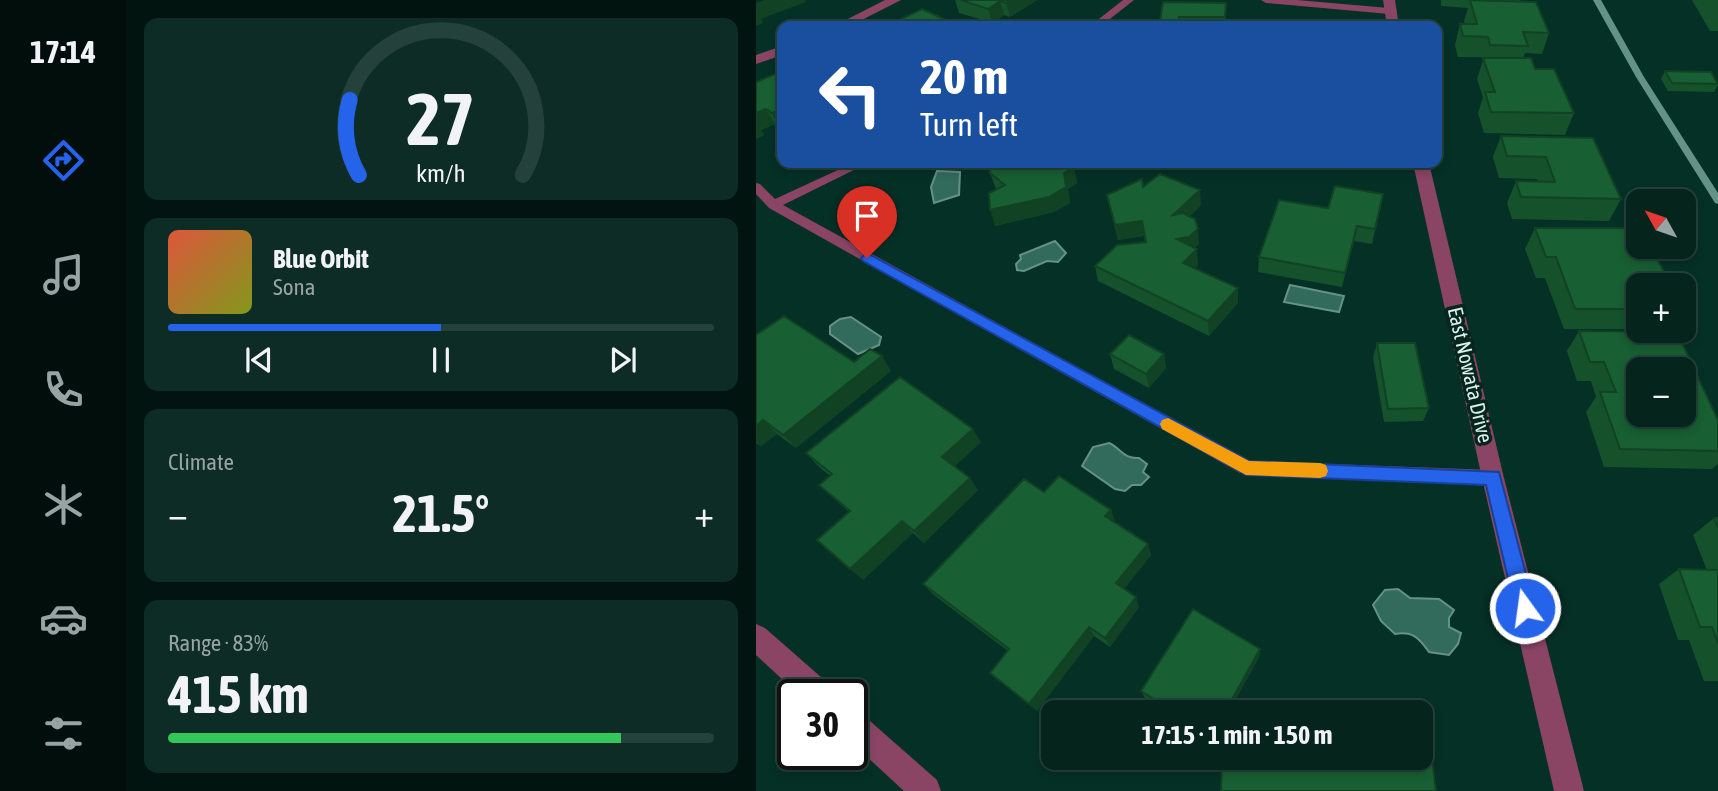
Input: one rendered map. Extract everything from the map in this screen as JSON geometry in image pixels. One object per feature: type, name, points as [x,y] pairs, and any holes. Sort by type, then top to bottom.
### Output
[{"type":"street","points":[[851,21],[895,0]]},
{"type":"street","points":[[756,60],[777,52]]},
{"type":"street","name":"East Nowata Drive","points":[[1422,168],[1493,478],[1569,791]]},
{"type":"street","points":[[756,637],[802,679]]},
{"type":"street","points":[[868,738],[926,791]]},
{"type":"lane","points":[[1102,21],[1129,0]]},
{"type":"lane","points":[[1266,0],[1389,5]]},
{"type":"lane","points":[[773,205],[852,168]]},
{"type":"lane","points":[[756,187],[773,205],[1246,468],[1493,478]]},
{"type":"shaded area","points":[[937,171],[960,172],[959,195],[934,203],[931,187]]},
{"type":"shaded area","points":[[1055,241],[1066,253],[1058,262],[1047,261],[1024,271],[1017,270],[1016,264],[1021,259],[1020,255]]},
{"type":"shaded area","points":[[1290,285],[1344,296],[1339,312],[1284,302]]},
{"type":"shaded area","points":[[851,317],[881,337],[879,345],[858,354],[830,334],[830,326],[840,319]]},
{"type":"shaded area","points":[[1109,443],[1126,455],[1139,458],[1147,464],[1143,472],[1149,477],[1141,485],[1132,485],[1125,491],[1115,489],[1082,466],[1093,447]]},
{"type":"shaded area","points":[[1398,589],[1410,598],[1439,599],[1454,610],[1449,618],[1449,627],[1461,633],[1458,644],[1449,655],[1429,652],[1415,637],[1395,634],[1381,621],[1373,605],[1385,590]]},
{"type":"building","points":[[961,0],[1010,0],[1006,3],[1000,1],[988,9]]},
{"type":"building","points":[[1470,0],[1536,2],[1549,33],[1523,32],[1528,46],[1490,45],[1488,37],[1463,36],[1460,24],[1477,24]]},
{"type":"building","points":[[1163,2],[1226,3],[1225,17],[1179,17],[1179,21],[1160,21]]},
{"type":"building","points":[[922,9],[948,21],[897,21]]},
{"type":"building","points":[[1483,58],[1531,58],[1535,69],[1554,69],[1574,113],[1491,112],[1485,92],[1495,92]]},
{"type":"building","points":[[1665,71],[1711,72],[1718,84],[1672,83]]},
{"type":"building","points":[[777,73],[777,111],[772,113],[766,109],[756,113],[756,82]]},
{"type":"building","points":[[1501,136],[1593,138],[1621,199],[1521,197],[1516,181],[1555,182],[1546,157],[1507,156]]},
{"type":"building","points":[[990,168],[1074,168],[1064,173],[1066,187],[1049,197],[990,210],[989,193],[1005,185],[990,173]]},
{"type":"building","points":[[1160,174],[1200,190],[1173,215],[1183,213],[1195,219],[1198,229],[1189,237],[1177,239],[1197,249],[1183,263],[1238,288],[1208,321],[1095,266],[1117,245],[1146,242],[1142,221],[1115,225],[1107,195],[1142,179],[1143,187]]},
{"type":"building","points":[[1335,186],[1383,194],[1375,229],[1357,226],[1345,273],[1259,257],[1279,200],[1328,208]]},
{"type":"building","points":[[1535,228],[1626,228],[1626,259],[1657,259],[1665,273],[1626,273],[1626,309],[1575,309],[1556,257],[1546,257]]},
{"type":"building","points":[[784,316],[854,362],[870,349],[882,356],[783,435],[763,420],[756,426],[756,335]]},
{"type":"building","points":[[1579,331],[1626,331],[1626,343],[1682,343],[1689,357],[1626,357],[1626,427],[1696,427],[1696,373],[1718,420],[1718,451],[1620,449],[1600,392],[1616,392],[1604,362],[1590,362]]},
{"type":"building","points":[[1129,335],[1164,354],[1146,374],[1110,354]]},
{"type":"building","points":[[1377,343],[1415,343],[1429,408],[1388,409]]},
{"type":"building","points":[[900,377],[973,429],[942,457],[970,478],[914,531],[902,521],[850,569],[817,540],[850,511],[819,485],[832,474],[806,453]]},
{"type":"building","points":[[1059,476],[1111,510],[1105,516],[1148,544],[1116,583],[1136,597],[1105,638],[1089,627],[1029,704],[990,673],[1009,649],[923,584],[1024,479],[1044,492]]},
{"type":"building","points":[[1679,569],[1718,570],[1718,643],[1712,627],[1700,627]]},
{"type":"building","points":[[1193,609],[1260,649],[1232,700],[1155,700],[1141,691]]},
{"type":"building","points":[[1433,767],[1436,791],[1221,791],[1222,770],[1433,770]]},
{"type":"waterway","points":[[1597,0],[1640,77],[1718,201]]},
{"type":"slow traffic","points":[[1168,424],[1246,468],[1320,471]]},
{"type":"route","points":[[867,258],[1246,468],[1493,478],[1525,608]]}]
